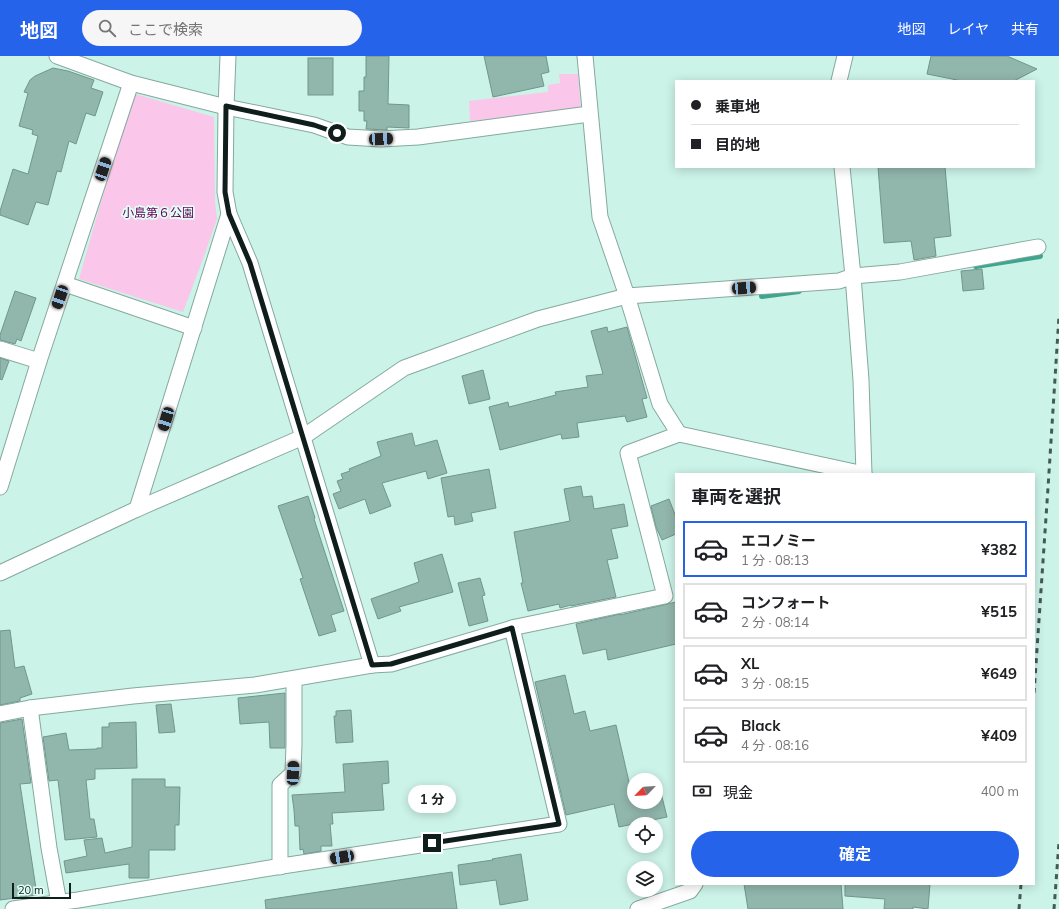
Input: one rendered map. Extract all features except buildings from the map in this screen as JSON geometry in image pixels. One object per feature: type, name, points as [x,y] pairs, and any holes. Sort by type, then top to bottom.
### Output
[{"type":"street","points":[[57,56],[131,83],[314,125],[348,137],[381,139],[418,137],[590,114]]},
{"type":"street","points":[[228,56],[225,192],[229,214],[250,263],[372,665]]},
{"type":"street","points":[[585,56],[600,217],[660,404],[678,434]]},
{"type":"street","points":[[839,80],[845,56]]},
{"type":"street","points":[[0,487],[39,361],[131,83]]},
{"type":"street","points":[[842,168],[853,276],[861,380],[864,473]]},
{"type":"street","points":[[137,509],[229,214]]},
{"type":"street","points":[[0,573],[137,509],[303,438],[404,368],[538,319],[626,296],[839,281],[853,276],[900,272],[1038,247]]},
{"type":"street","points":[[65,284],[194,328]]},
{"type":"street","points":[[0,349],[39,361]]},
{"type":"street","points":[[0,714],[30,708],[133,696],[255,685],[372,665],[391,664],[512,628],[665,596],[628,453],[678,434],[859,473]]},
{"type":"street","points":[[13,909],[559,824],[512,628]]},
{"type":"street","points":[[280,867],[280,786],[293,773],[294,679]]},
{"type":"street","points":[[30,708],[49,848],[59,903]]},
{"type":"street","points":[[638,909],[690,892],[694,885]]},
{"type":"green space","points":[[559,74],[578,74],[581,109],[470,121],[469,101],[548,92],[548,85],[560,83]]},
{"type":"green space","name":"小島第６公園","points":[[132,93],[214,117],[215,203],[217,219],[183,312],[79,279]]},
{"type":"waterway","points":[[976,266],[1040,256]]},
{"type":"waterway","points":[[762,296],[799,291]]},
{"type":"railway","points":[[1035,678],[1059,316]]},
{"type":"railway","points":[[1054,909],[1059,842]]},
{"type":"railway","points":[[1019,909],[1021,885]]},
{"type":"route","points":[[337,133],[314,125],[226,106],[225,192],[229,214],[250,263],[372,665],[391,664],[512,628],[559,824],[432,843]]}]
